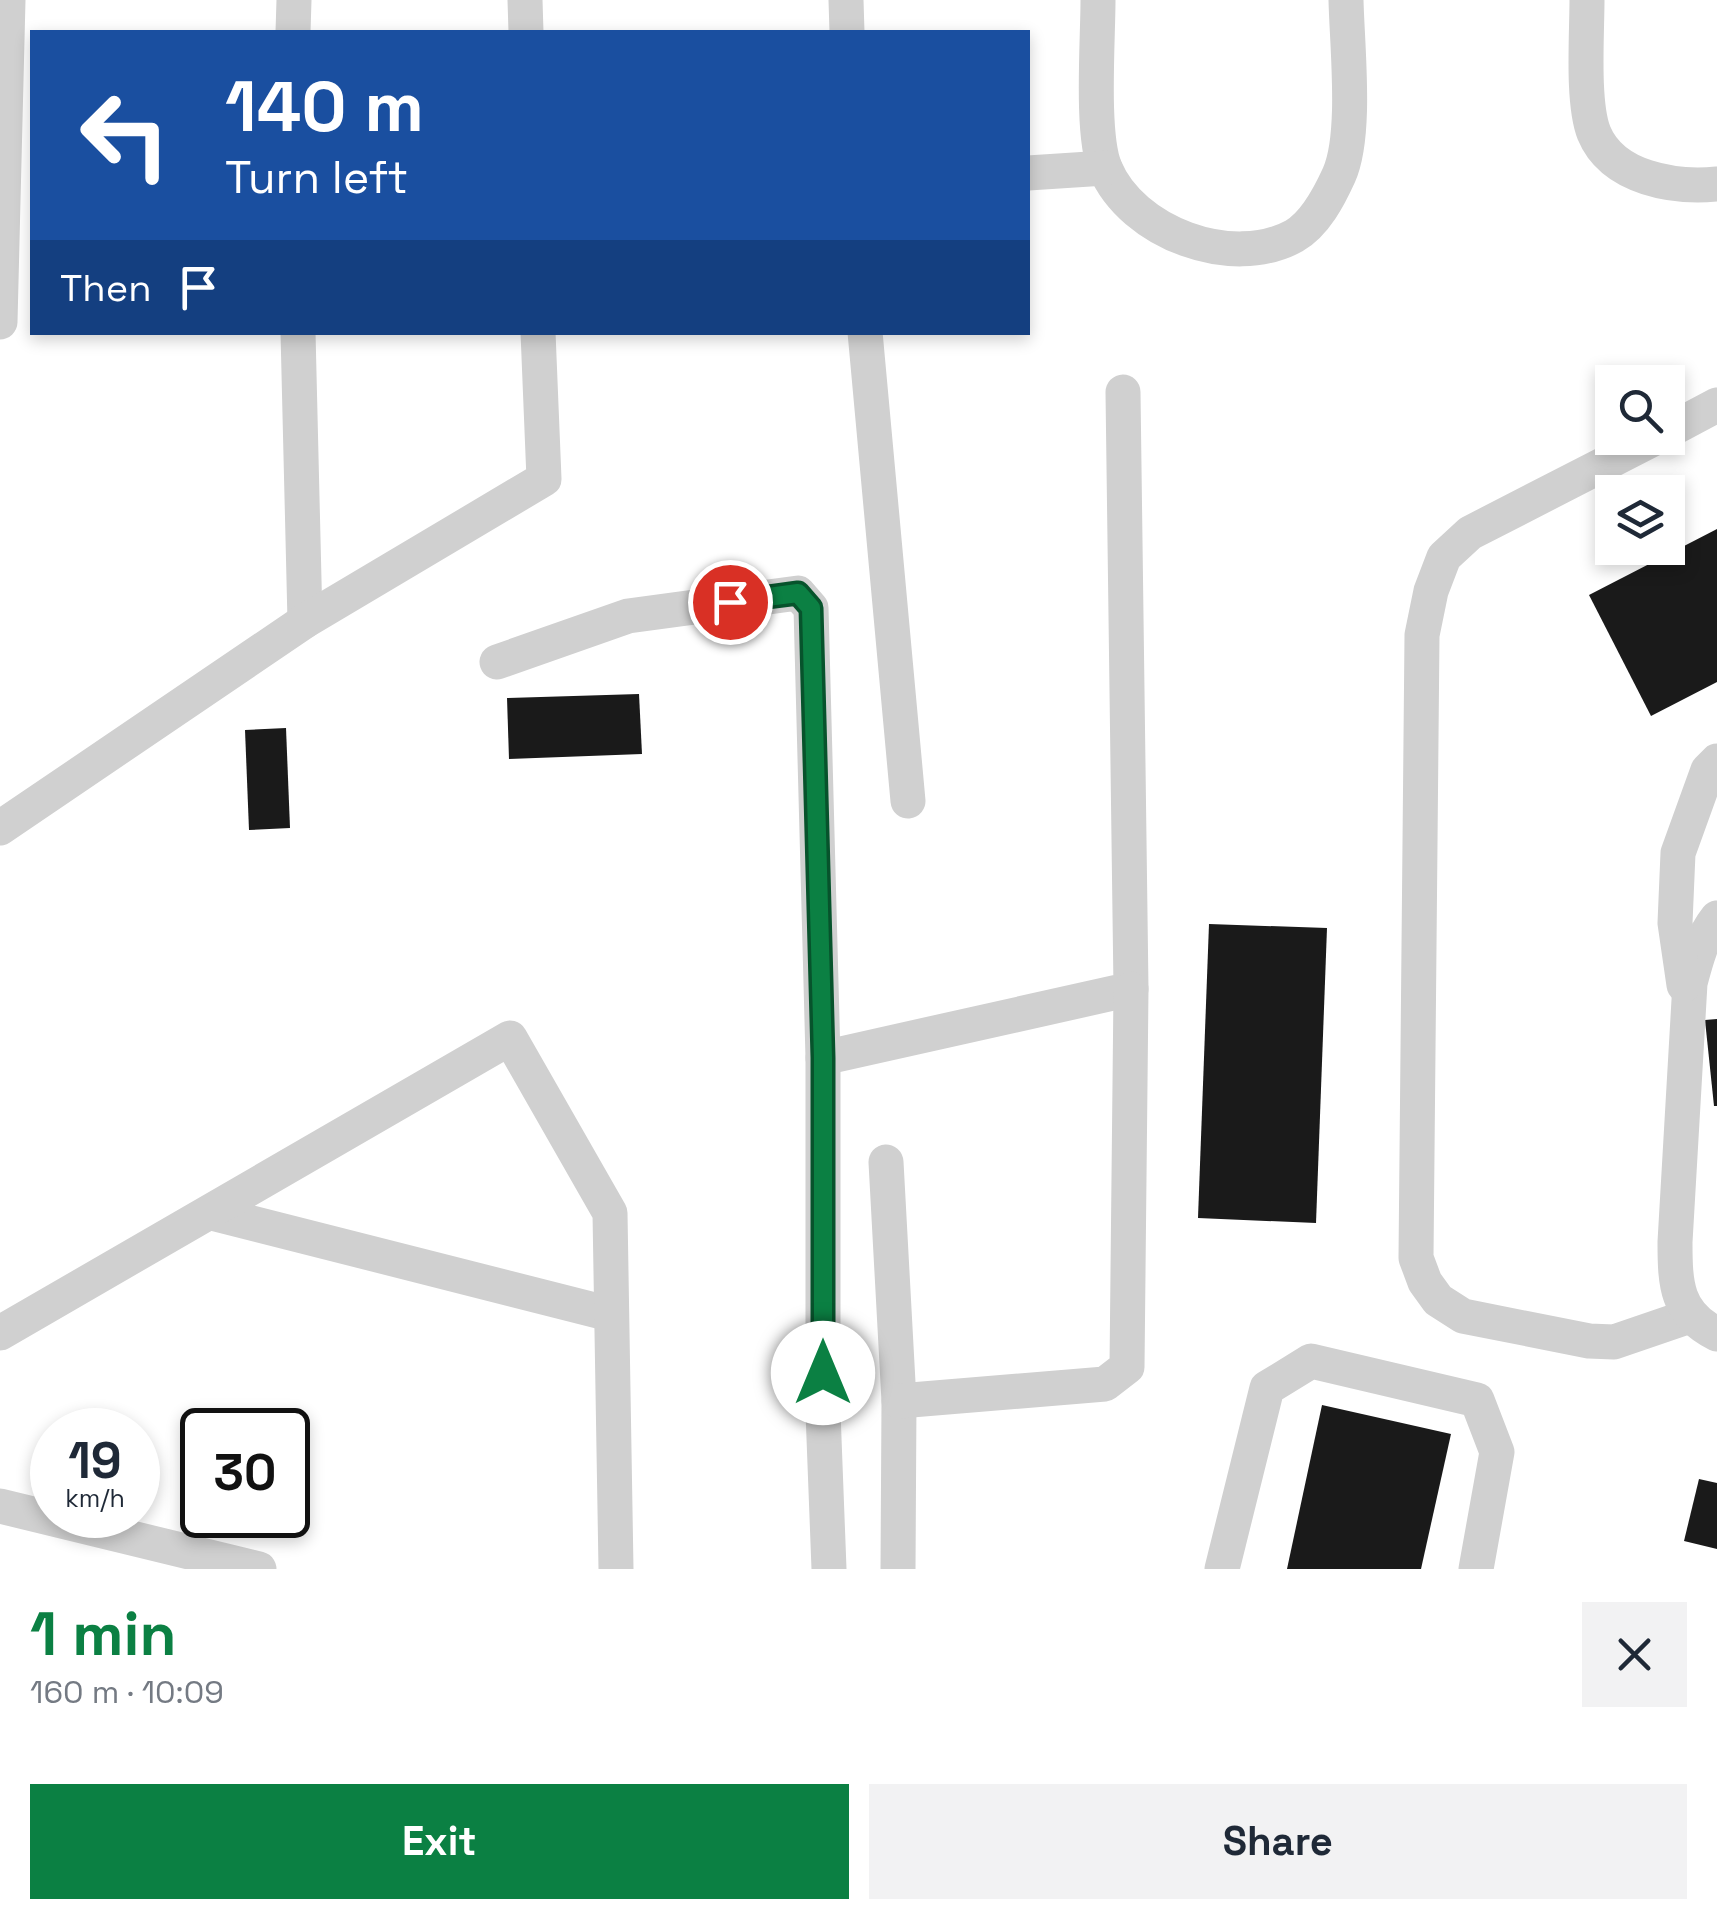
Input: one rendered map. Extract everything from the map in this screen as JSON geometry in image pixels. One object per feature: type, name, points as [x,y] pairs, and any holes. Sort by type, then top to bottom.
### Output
[{"type":"street","points":[[0,322],[8,0]]},
{"type":"street","points":[[293,30],[294,0]]},
{"type":"street","points":[[525,0],[526,30]]},
{"type":"street","points":[[846,0],[846,30]]},
{"type":"street","points":[[1098,0],[1098,138],[1105,168],[1122,195],[1148,222],[1180,236],[1221,246],[1261,248],[1296,235],[1317,215],[1341,172],[1348,128],[1346,0]]},
{"type":"street","points":[[1587,0],[1588,104],[1594,135],[1615,160],[1649,180],[1688,187],[1717,184]]},
{"type":"street","points":[[1030,173],[1105,168]]},
{"type":"street","points":[[298,335],[305,621]]},
{"type":"street","points":[[0,828],[305,621],[544,479],[538,335]]},
{"type":"street","points":[[865,335],[908,800]]},
{"type":"street","points":[[900,1402],[1105,1384],[1127,1367],[1130,989],[1123,392]]},
{"type":"street","points":[[1685,422],[1717,405]]},
{"type":"street","points":[[1622,455],[1470,534],[1444,556],[1431,591],[1422,635],[1416,1258],[1425,1282],[1438,1300],[1463,1316],[1589,1341],[1614,1342],[1703,1325],[1675,1277],[1675,1242],[1688,1007],[1697,957],[1717,918]]},
{"type":"street","points":[[496,662],[628,616],[798,593],[811,608],[823,1058],[823,1412],[830,1569]]},
{"type":"street","points":[[1688,1007],[1674,923],[1678,853],[1708,770],[1717,761]]},
{"type":"street","points":[[823,1058],[1130,989]]},
{"type":"street","points":[[0,1333],[510,1038],[610,1214],[616,1569]]},
{"type":"street","points":[[886,1162],[900,1402],[898,1569]]},
{"type":"street","points":[[212,1213],[610,1314]]},
{"type":"street","points":[[1222,1569],[1267,1388],[1312,1361],[1477,1400],[1497,1452],[1476,1569]]},
{"type":"street","points":[[0,1506],[259,1569]]},
{"type":"building","points":[[1717,529],[1717,682],[1651,716],[1589,595],[1647,565],[1685,565],[1685,546]]},
{"type":"building","points":[[639,694],[642,754],[509,759],[507,698]]},
{"type":"building","points":[[286,728],[290,828],[249,830],[245,730]]},
{"type":"building","points":[[1209,924],[1327,928],[1316,1223],[1198,1218]]},
{"type":"building","points":[[1717,1019],[1717,1106],[1714,1106],[1705,1020]]},
{"type":"building","points":[[1322,1405],[1451,1434],[1421,1569],[1287,1569]]},
{"type":"building","points":[[1699,1479],[1717,1483],[1717,1549],[1684,1541]]},
{"type":"route","points":[[730,602],[798,593],[811,608],[823,1058],[823,1373]]}]
